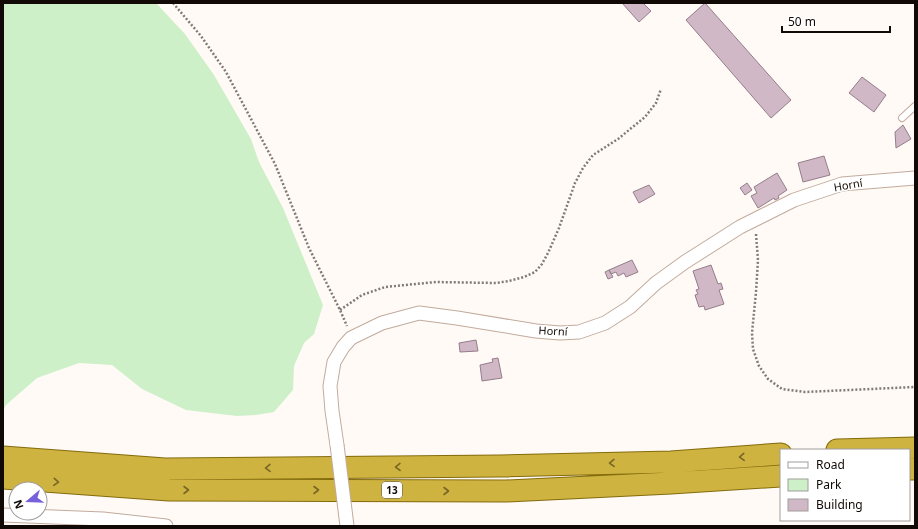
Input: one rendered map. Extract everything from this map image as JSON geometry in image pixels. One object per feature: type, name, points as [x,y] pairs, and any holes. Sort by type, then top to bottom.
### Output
[{"type":"highway","points":[[876,449],[915,448]]},
{"type":"highway","name":"13","points":[[3,458],[166,469],[500,466],[671,462],[780,454]]},
{"type":"highway","name":"13","points":[[3,478],[169,490],[506,491],[780,476]]},
{"type":"street","name":"Horní","points":[[347,526],[330,386],[334,362],[343,347],[351,338],[382,322],[419,313],[536,331],[560,333],[579,332],[605,323],[630,307],[656,283],[685,262],[740,227],[794,200],[842,184],[915,178]]},
{"type":"street","points":[[3,515],[103,519],[166,526]]},
{"type":"lane","points":[[902,118],[915,106]]},
{"type":"path","points":[[173,3],[200,36],[226,72],[247,114],[275,164],[309,248],[340,310],[351,338]]},
{"type":"path","points":[[340,310],[362,295],[385,287],[436,282],[496,283],[524,277],[535,272],[548,254],[575,182],[583,168],[593,155],[618,139],[645,117],[656,103],[661,89]]},
{"type":"path","points":[[756,219],[758,260],[752,333],[753,349],[759,366],[768,378],[782,389],[805,392],[915,387]]},
{"type":"green space","points":[[3,3],[156,3],[185,34],[214,75],[251,139],[259,162],[283,208],[323,305],[314,334],[304,343],[294,366],[293,390],[274,412],[237,416],[186,410],[142,389],[112,365],[79,363],[37,378],[6,405],[3,410]]},
{"type":"building","points":[[622,3],[643,3],[651,11],[639,22]]},
{"type":"building","points":[[705,3],[791,100],[771,118],[686,20]]},
{"type":"building","points":[[862,77],[886,95],[874,112],[849,93]]},
{"type":"building","points":[[903,125],[911,139],[896,148],[895,132]]},
{"type":"building","points":[[824,156],[830,175],[803,182],[798,163]]},
{"type":"building","points":[[777,173],[787,190],[778,196],[779,198],[775,200],[774,198],[758,208],[751,196],[757,193],[754,187]]},
{"type":"building","points":[[747,183],[752,190],[745,195],[740,188]]},
{"type":"building","points":[[649,185],[655,194],[639,203],[633,192]]},
{"type":"building","points":[[632,260],[638,272],[626,277],[624,273],[618,276],[616,272],[611,274],[609,270]]},
{"type":"building","points":[[711,265],[718,284],[721,283],[723,289],[719,290],[724,304],[705,310],[704,306],[699,307],[695,295],[698,294],[696,290],[699,289],[693,271]]},
{"type":"building","points":[[609,270],[613,277],[608,279],[605,272]]},
{"type":"building","points":[[476,340],[478,351],[460,352],[459,343]]},
{"type":"building","points":[[498,358],[502,378],[482,381],[480,365],[493,362],[492,359]]}]
